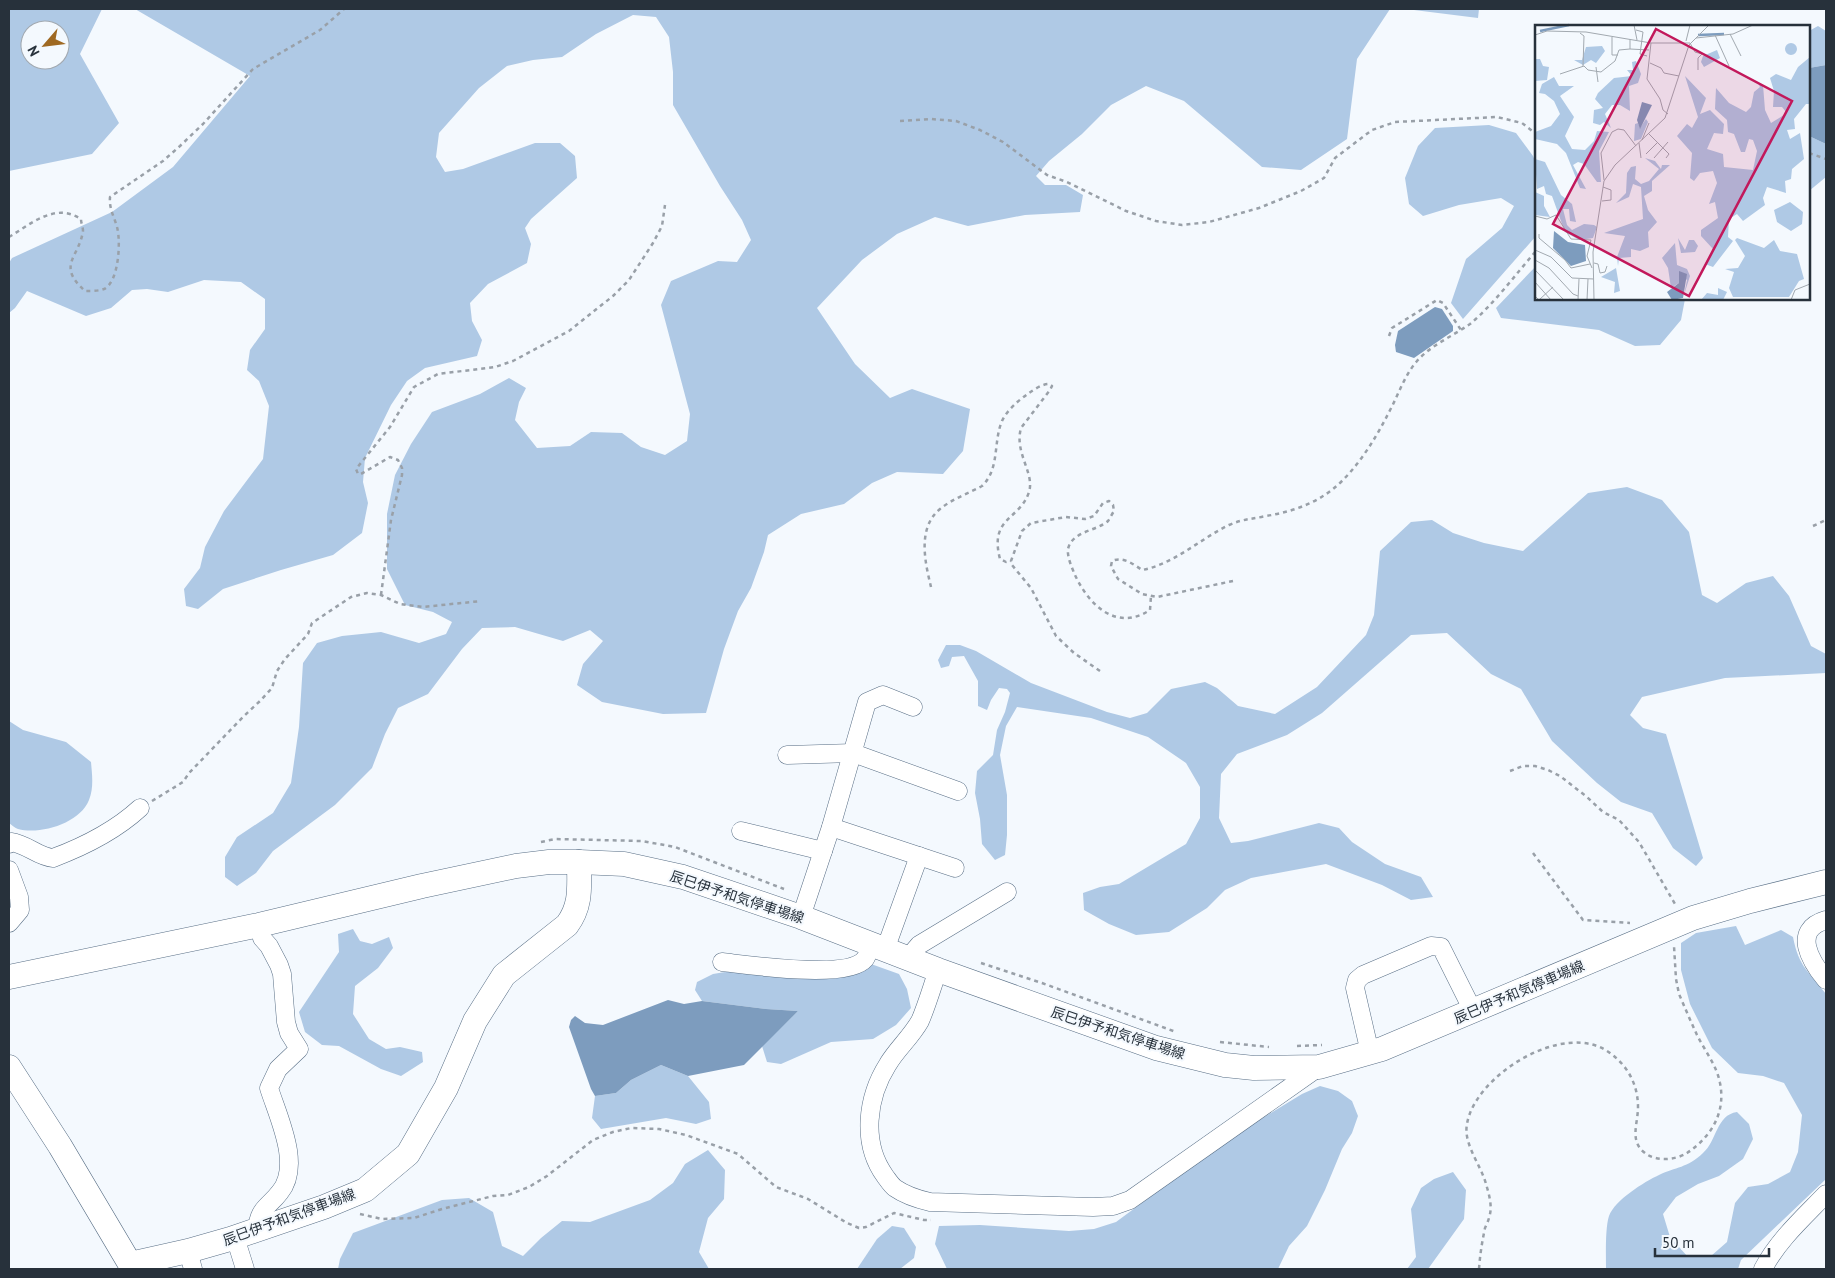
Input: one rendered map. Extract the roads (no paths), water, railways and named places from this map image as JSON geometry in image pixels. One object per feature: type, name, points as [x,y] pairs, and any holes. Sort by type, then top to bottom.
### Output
[{"type":"main road","name":"辰巳伊予和気停車場線","points":[[9,977],[259,925],[422,886],[516,866],[549,862],[624,864],[804,908],[878,947],[908,959],[1156,1048],[1225,1065],[1254,1068],[1321,1056],[1370,1053],[1670,928],[1750,901],[1826,882]]},
{"type":"main road","name":"辰巳伊予和気停車場線","points":[[9,1067],[60,1146],[130,1266],[190,1260],[246,1234],[342,1200],[364,1190],[408,1154],[446,1088],[476,1021],[504,975],[567,925],[575,915],[578,902],[579,862]]},
{"type":"street","points":[[804,908],[831,827],[868,702],[884,695],[913,707]]},
{"type":"street","points":[[787,755],[853,753],[958,791]]},
{"type":"street","points":[[9,844],[11,842],[19,844],[45,858],[53,858],[108,833],[120,826],[140,808]]},
{"type":"street","points":[[831,827],[955,868]]},
{"type":"street","points":[[741,831],[822,851]]},
{"type":"street","points":[[722,962],[820,971],[845,968],[865,959],[878,947],[919,856]]},
{"type":"street","points":[[9,870],[19,897],[20,910],[9,922]]},
{"type":"street","points":[[908,959],[919,945],[1007,892]]},
{"type":"street","points":[[1826,920],[1813,926],[1807,935],[1806,945],[1810,956],[1826,980]]},
{"type":"street","points":[[245,1269],[246,1234],[258,1216],[288,1181],[289,1164],[281,1119],[269,1088],[278,1070],[299,1049],[289,1033],[286,1022],[280,965],[262,938],[259,925]]},
{"type":"street","points":[[1370,1053],[1355,988],[1357,980],[1363,975],[1431,946],[1441,947],[1473,1011]]},
{"type":"street","points":[[938,970],[920,1021],[888,1063],[876,1088],[869,1118],[871,1147],[880,1169],[893,1187],[911,1197],[930,1202],[1113,1206],[1130,1200],[1321,1056]]},
{"type":"street","points":[[1763,1269],[1781,1242],[1826,1194]]}]
